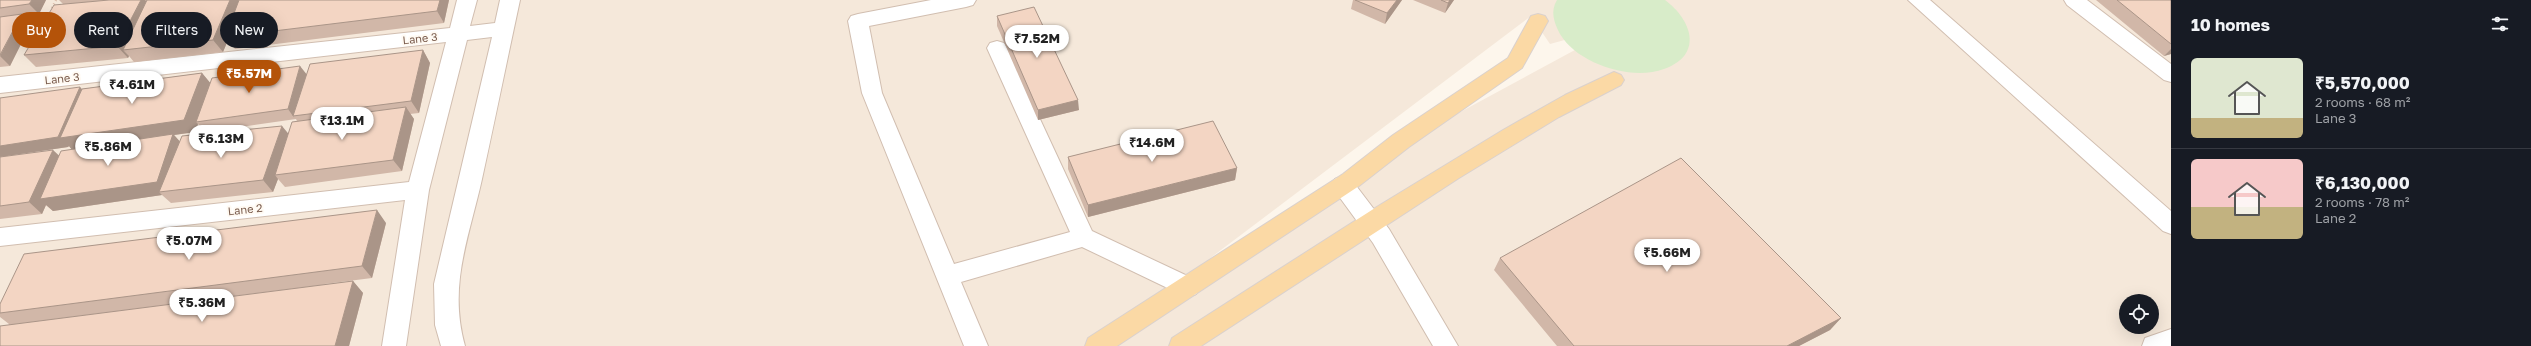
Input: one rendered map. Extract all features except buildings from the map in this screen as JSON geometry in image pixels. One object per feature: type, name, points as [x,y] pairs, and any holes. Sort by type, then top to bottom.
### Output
[{"type":"main road","points":[[1097,346],[1343,185],[1402,141],[1515,63],[1538,21]]},
{"type":"main road","points":[[1181,346],[1370,223],[1575,98],[1614,80]]},
{"type":"street","points":[[394,346],[418,190],[467,0]]},
{"type":"street","points":[[447,343],[447,267],[469,188],[510,0]]},
{"type":"street","points":[[966,0],[922,4],[858,21],[872,93],[976,346]]},
{"type":"street","points":[[1918,0],[2171,225]]},
{"type":"street","points":[[2074,0],[2171,75]]},
{"type":"street","name":"Lane 3","points":[[0,85],[503,29]]},
{"type":"street","points":[[997,48],[1084,237],[1188,287]]},
{"type":"street","points":[[1343,185],[1381,236],[1446,346]]},
{"type":"street","name":"Lane 2","points":[[0,237],[418,190]]},
{"type":"street","points":[[947,276],[1084,237]]},
{"type":"street","points":[[2154,346],[2171,340]]},
{"type":"path","points":[[50,12],[56,0]]},
{"type":"shaded area","points":[[0,0],[2171,0],[2171,346],[1111,346],[1403,143],[1623,24],[1550,44],[1531,16],[1213,256],[1125,328],[1095,346],[0,346]]},
{"type":"green space","points":[[1557,0],[1665,0],[1682,17],[1690,37],[1689,46],[1685,55],[1677,63],[1664,69],[1636,73],[1606,67],[1579,54],[1568,45],[1556,26],[1553,13]]}]
